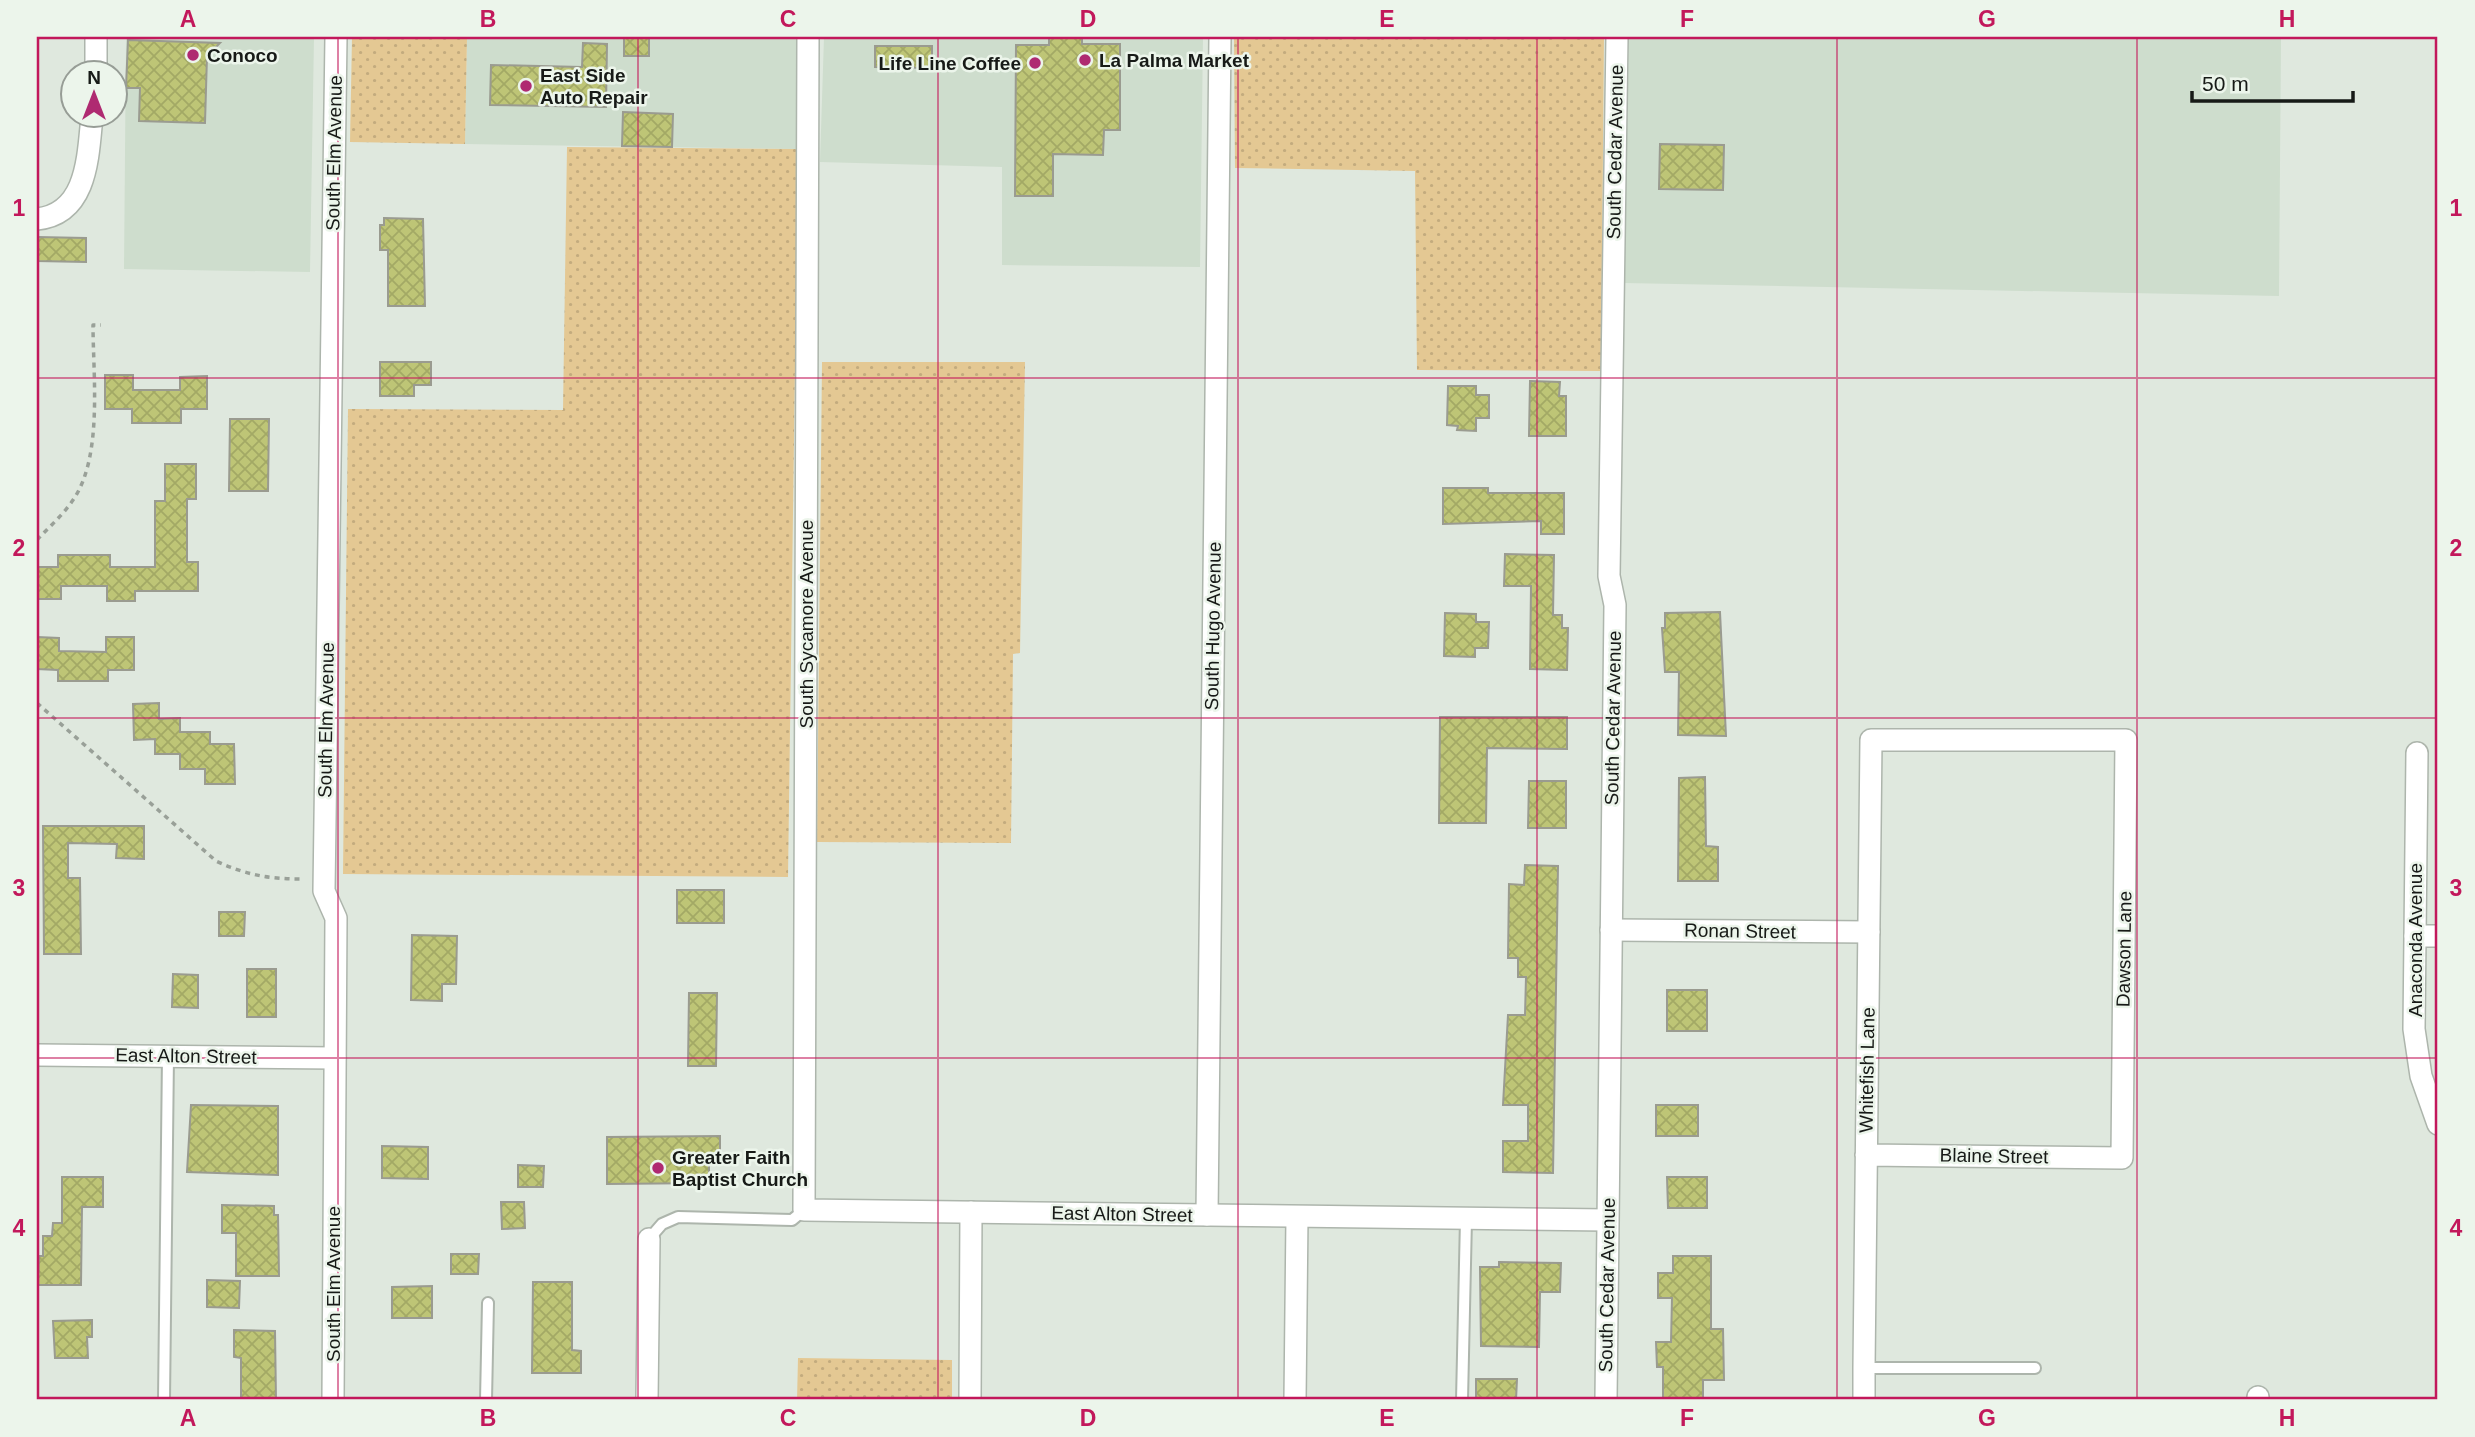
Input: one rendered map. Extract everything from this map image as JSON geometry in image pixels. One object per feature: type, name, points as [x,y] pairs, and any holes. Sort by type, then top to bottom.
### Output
[{"type":"street","points":[[96,37],[96,60]]},
{"type":"street","name":"South Elm Avenue","points":[[333,1400],[336,918],[324,891],[336,37]]},
{"type":"street","name":"South Sycamore Avenue","points":[[804,1210],[808,37]]},
{"type":"street","name":"South Hugo Avenue","points":[[1207,1215],[1220,37]]},
{"type":"street","name":"South Cedar Avenue","points":[[1606,1400],[1615,605],[1609,563],[1617,37]]},
{"type":"street","points":[[37,219],[47,218],[70,205],[80,188],[90,130]]},
{"type":"street","name":"Whitefish Lane","points":[[1864,1400],[1871,740],[2126,740]]},
{"type":"street","name":"Dawson Lane","points":[[2122,1158],[2126,740]]},
{"type":"street","name":"Anaconda Avenue","points":[[2417,752],[2416,1054],[2430,1107],[2438,1124]]},
{"type":"street","name":"Ronan Street","points":[[1611,930],[1869,932]]},
{"type":"street","points":[[2415,936],[2438,936]]},
{"type":"street","name":"East Alton Street","points":[[37,1055],[335,1058]]},
{"type":"street","name":"Blaine Street","points":[[1866,1155],[2122,1158]]},
{"type":"street","name":"East Alton Street","points":[[804,1210],[1607,1220]]},
{"type":"street","points":[[970,1400],[971,1212]]},
{"type":"street","points":[[1295,1400],[1297,1217]]},
{"type":"street","points":[[647,1400],[649,1239]]},
{"type":"lane","points":[[164,1400],[168,1056]]},
{"type":"lane","name":"East Alton Street","points":[[649,1239],[662,1224],[678,1217],[792,1220],[804,1210]]},
{"type":"lane","points":[[1462,1400],[1465,1219]]},
{"type":"lane","points":[[486,1400],[488,1303]]},
{"type":"lane","points":[[1864,1368],[2035,1368]]},
{"type":"path","points":[[37,540],[75,498],[85,473],[93,412],[93,325],[101,325]]},
{"type":"path","points":[[37,703],[216,861],[243,874],[266,879],[302,879]]},
{"type":"shaded area","points":[[126,37],[314,37],[310,272],[124,269],[125,130],[130,130],[130,60],[126,60]]},
{"type":"shaded area","points":[[352,37],[467,37],[465,144],[350,142]]},
{"type":"shaded area","points":[[467,37],[801,37],[798,149],[465,144]]},
{"type":"shaded area","points":[[824,37],[1203,37],[1200,267],[1002,265],[1002,167],[820,162]]},
{"type":"shaded area","points":[[1234,37],[1604,37],[1601,371],[1417,370],[1415,171],[1235,168]]},
{"type":"shaded area","points":[[1629,37],[2281,37],[2279,296],[1624,283]]},
{"type":"shaded area","points":[[567,147],[798,149],[788,877],[343,874],[348,409],[563,410]]},
{"type":"shaded area","points":[[822,362],[1025,362],[1020,653],[1013,654],[1011,843],[817,842]]},
{"type":"shaded area","points":[[798,1358],[952,1360],[952,1400],[797,1400]]},
{"type":"building","points":[[624,37],[649,37],[649,56],[624,56]]},
{"type":"building","points":[[1049,38],[1082,38],[1082,44],[1120,44],[1120,130],[1104,130],[1103,155],[1053,154],[1053,196],[1015,196],[1016,45],[1049,45]]},
{"type":"building","points":[[128,40],[220,43],[207,56],[205,123],[139,121],[140,88],[130,88],[130,60],[127,60]]},
{"type":"building","points":[[583,43],[607,44],[606,107],[490,105],[491,65],[582,67]]},
{"type":"building","points":[[875,46],[932,46],[932,68],[875,67]]},
{"type":"building","points":[[623,112],[673,114],[672,147],[622,146]]},
{"type":"building","points":[[1660,144],[1724,145],[1723,190],[1659,189]]},
{"type":"building","points":[[384,218],[423,219],[425,306],[388,306],[388,250],[380,250],[380,225],[384,225]]},
{"type":"building","points":[[37,237],[86,238],[86,262],[37,261]]},
{"type":"building","points":[[380,362],[431,362],[431,385],[414,385],[414,396],[380,396]]},
{"type":"building","points":[[105,375],[133,375],[133,390],[180,390],[180,377],[207,376],[207,409],[181,409],[181,423],[132,423],[132,409],[105,409]]},
{"type":"building","points":[[1530,381],[1560,382],[1559,396],[1566,396],[1566,436],[1529,436]]},
{"type":"building","points":[[1448,386],[1476,386],[1476,395],[1489,395],[1489,418],[1476,418],[1476,431],[1457,430],[1458,426],[1447,425]]},
{"type":"building","points":[[230,419],[269,419],[268,491],[229,491]]},
{"type":"building","points":[[165,464],[196,464],[196,499],[187,499],[187,562],[198,562],[198,591],[135,591],[135,601],[107,601],[107,586],[61,586],[61,599],[37,599],[37,567],[58,567],[58,555],[110,555],[110,567],[155,567],[155,501],[165,501]]},
{"type":"building","points":[[1443,488],[1488,488],[1488,493],[1564,493],[1564,534],[1541,534],[1541,521],[1443,524]]},
{"type":"building","points":[[1505,554],[1554,555],[1553,615],[1562,615],[1562,628],[1568,628],[1567,670],[1530,669],[1531,586],[1504,586]]},
{"type":"building","points":[[1720,612],[1726,736],[1678,735],[1679,672],[1665,672],[1662,628],[1665,628],[1665,613]]},
{"type":"building","points":[[1445,613],[1476,614],[1476,622],[1489,622],[1488,648],[1475,648],[1475,657],[1444,656]]},
{"type":"building","points":[[37,637],[59,638],[59,651],[106,652],[106,637],[134,637],[134,670],[108,670],[108,681],[58,681],[58,670],[37,669]]},
{"type":"building","points":[[159,703],[159,719],[180,718],[180,732],[210,732],[210,744],[234,744],[235,784],[205,784],[205,769],[180,769],[180,754],[155,754],[155,739],[134,740],[133,704]]},
{"type":"building","points":[[1440,717],[1567,717],[1567,749],[1487,748],[1486,823],[1439,823]]},
{"type":"building","points":[[1705,777],[1706,846],[1718,847],[1718,881],[1678,881],[1679,778]]},
{"type":"building","points":[[1529,781],[1566,781],[1566,828],[1528,828]]},
{"type":"building","points":[[43,826],[144,826],[144,859],[116,858],[117,844],[68,843],[68,878],[80,878],[81,954],[44,954]]},
{"type":"building","points":[[1525,865],[1558,866],[1553,1173],[1503,1172],[1503,1141],[1528,1141],[1528,1105],[1503,1105],[1508,1015],[1525,1015],[1526,977],[1518,977],[1518,958],[1508,958],[1509,884],[1524,885]]},
{"type":"building","points":[[677,890],[724,890],[724,923],[677,923]]},
{"type":"building","points":[[219,912],[245,912],[244,936],[219,936]]},
{"type":"building","points":[[412,935],[457,936],[456,984],[442,984],[442,1001],[411,1000]]},
{"type":"building","points":[[247,969],[276,969],[276,1017],[247,1017]]},
{"type":"building","points":[[173,974],[198,975],[198,1008],[172,1007]]},
{"type":"building","points":[[1667,990],[1707,990],[1707,1031],[1667,1031]]},
{"type":"building","points":[[689,993],[717,993],[716,1066],[688,1066]]},
{"type":"building","points":[[191,1105],[278,1106],[278,1175],[187,1172]]},
{"type":"building","points":[[1656,1105],[1698,1105],[1698,1136],[1656,1136]]},
{"type":"building","name":"Greater Faith Baptist Church","points":[[720,1136],[720,1154],[709,1154],[709,1183],[607,1184],[607,1137]]},
{"type":"building","points":[[382,1146],[428,1147],[428,1179],[382,1178]]},
{"type":"building","points":[[518,1165],[544,1166],[543,1187],[518,1187]]},
{"type":"building","points":[[62,1177],[103,1177],[103,1207],[82,1207],[81,1285],[38,1285],[43,1236],[52,1236],[53,1223],[62,1223]]},
{"type":"building","points":[[1667,1177],[1707,1177],[1707,1208],[1668,1208]]},
{"type":"building","points":[[501,1202],[524,1202],[525,1228],[502,1229]]},
{"type":"building","points":[[222,1205],[274,1206],[274,1215],[278,1215],[279,1276],[236,1276],[236,1233],[222,1233]]},
{"type":"building","points":[[451,1254],[479,1254],[478,1274],[451,1274]]},
{"type":"building","points":[[1673,1256],[1711,1256],[1711,1329],[1723,1329],[1724,1380],[1703,1380],[1703,1400],[1663,1400],[1663,1367],[1657,1367],[1656,1342],[1671,1342],[1672,1298],[1658,1298],[1658,1273],[1673,1273]]},
{"type":"building","points":[[1499,1262],[1561,1263],[1560,1292],[1540,1292],[1539,1347],[1481,1346],[1480,1267],[1499,1267]]},
{"type":"building","points":[[207,1280],[240,1281],[239,1308],[207,1307]]},
{"type":"building","points":[[533,1282],[572,1282],[572,1350],[581,1351],[581,1373],[532,1373]]},
{"type":"building","points":[[432,1286],[432,1318],[392,1318],[392,1287]]},
{"type":"building","points":[[92,1320],[92,1337],[87,1337],[88,1358],[55,1358],[53,1321]]},
{"type":"building","points":[[234,1330],[275,1331],[276,1400],[241,1400],[241,1358],[234,1357]]},
{"type":"building","points":[[1476,1379],[1517,1379],[1516,1400],[1476,1400]]},
{"type":"place","name":"Conoco","points":[[193,55]]},
{"type":"place","name":"La Palma Market","points":[[1085,60]]},
{"type":"place","name":"Life Line Coffee","points":[[1035,63]]},
{"type":"place","name":"East Side Auto Repair","points":[[526,86]]},
{"type":"place","name":"Greater Faith Baptist Church","points":[[658,1168]]}]
